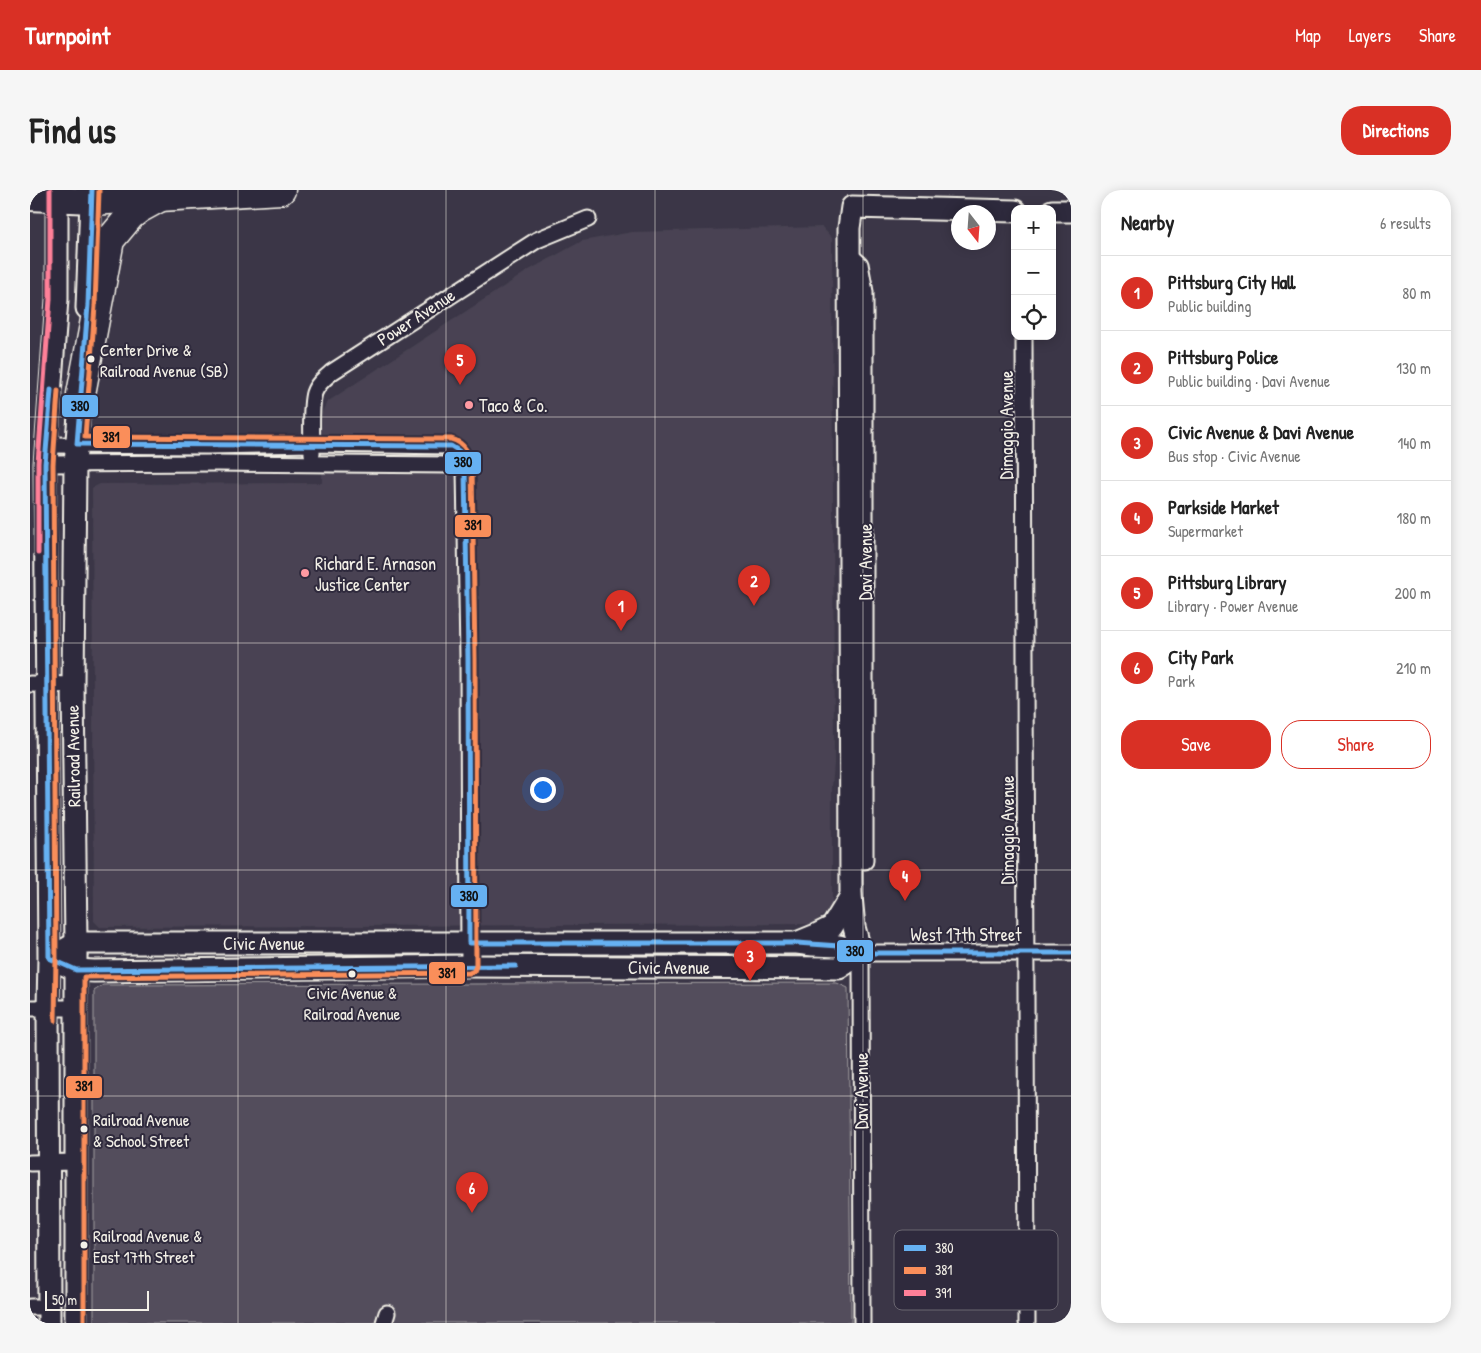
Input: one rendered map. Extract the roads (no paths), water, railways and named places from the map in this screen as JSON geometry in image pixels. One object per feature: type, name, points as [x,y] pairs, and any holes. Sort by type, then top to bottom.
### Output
[{"type":"highway","points":[[92,196],[158,198],[281,190]]},
{"type":"highway","points":[[81,394],[110,240],[130,216],[158,198]]},
{"type":"main road","points":[[30,198],[57,194],[92,196]]},
{"type":"street","name":"Railroad Avenue","points":[[42,1312],[50,1267],[39,1162],[39,1007],[49,958],[38,684],[46,455],[57,299],[57,194]]},
{"type":"street","name":"Railroad Avenue","points":[[76,1322],[76,943],[72,685],[76,454],[88,305],[92,196]]},
{"type":"street","name":"Davi Avenue","points":[[862,1323],[861,953],[854,927],[851,896],[848,228],[852,207],[1011,211]]},
{"type":"street","points":[[1056,211],[1071,211]]},
{"type":"street","name":"Power Avenue","points":[[312,463],[312,406],[314,393],[326,377],[434,305],[537,240],[588,219]]},
{"type":"street","name":"Dimaggio Avenue","points":[[1024,340],[1027,1230]]},
{"type":"street","points":[[46,455],[207,446],[312,444],[451,446],[459,451],[465,468],[468,638],[469,966]]},
{"type":"street","points":[[76,454],[312,463],[450,465],[463,460]]},
{"type":"street","points":[[38,684],[72,685]]},
{"type":"street","points":[[798,943],[832,927],[851,896]]},
{"type":"street","name":"Civic Avenue","points":[[49,958],[76,943],[798,943],[839,946],[861,953]]},
{"type":"street","name":"West 17th Street","points":[[861,953],[1071,953]]},
{"type":"street","name":"Civic Avenue","points":[[49,958],[76,970],[469,966],[839,968],[861,953]]},
{"type":"street","points":[[39,1007],[76,1008]]},
{"type":"street","points":[[39,1162],[76,1162]]},
{"type":"street","name":"Dimaggio Avenue","points":[[1027,1310],[1027,1323]]},
{"type":"place","name":"Center Drive & Railroad Avenue (SB)","points":[[91,359]]},
{"type":"place","name":"Pittsburg Library","points":[[460,385]]},
{"type":"place","name":"Taco & Co.","points":[[469,405]]},
{"type":"place","name":"Richard E. Arnason Justice Center","points":[[305,573]]},
{"type":"place","name":"Pittsburg Police","points":[[754,606]]},
{"type":"place","name":"Pittsburg City Hall","points":[[621,631]]},
{"type":"place","name":"Parkside Market","points":[[905,901]]},
{"type":"place","name":"Civic Avenue & Railroad Avenue","points":[[352,974]]},
{"type":"place","name":"Civic Avenue & Davi Avenue","points":[[750,981]]},
{"type":"place","name":"Railroad Avenue & School Street","points":[[84,1129]]},
{"type":"place","name":"City Park","points":[[472,1213]]},
{"type":"place","name":"Railroad Avenue & East 17th Street","points":[[84,1245]]}]
